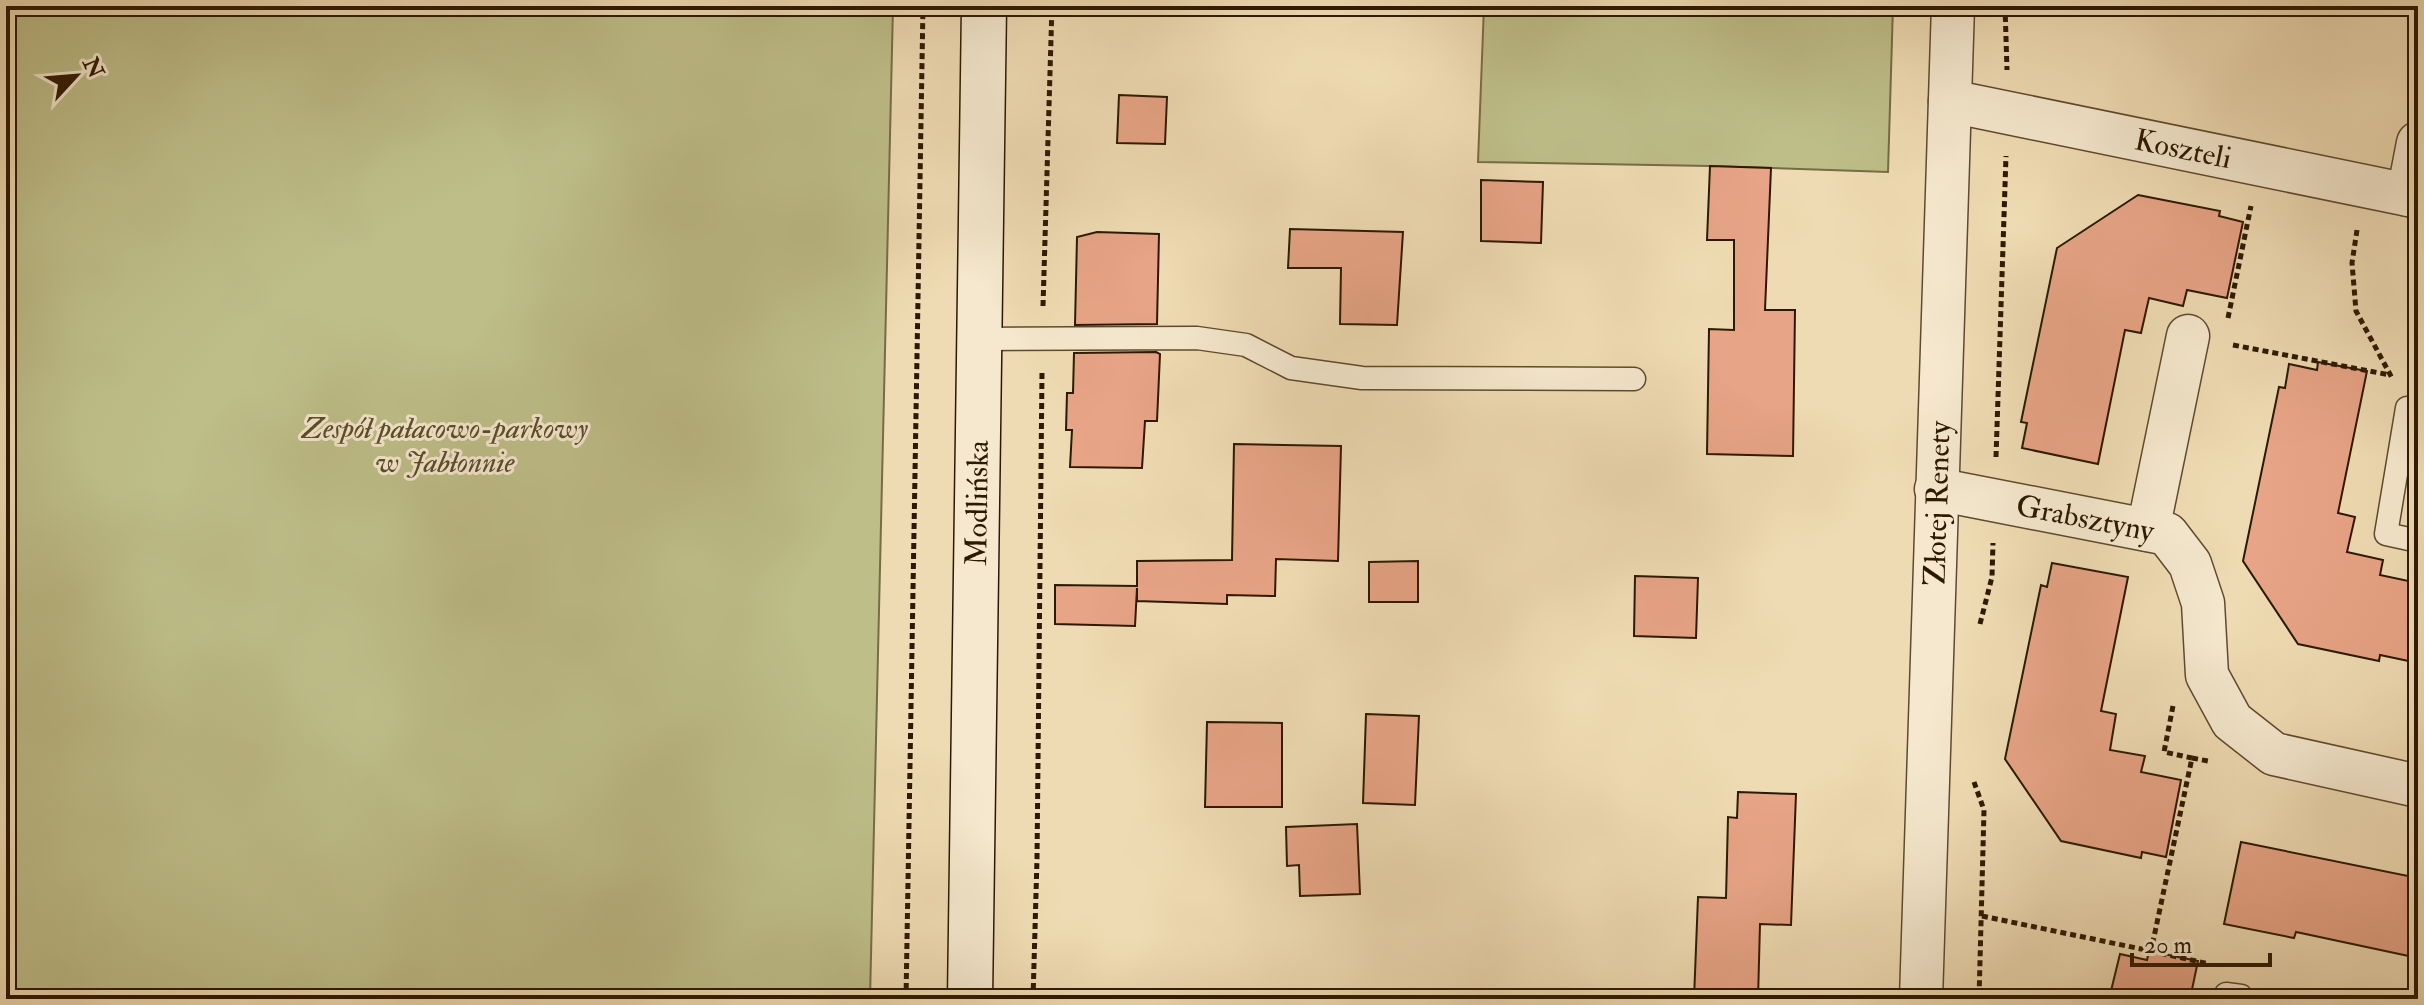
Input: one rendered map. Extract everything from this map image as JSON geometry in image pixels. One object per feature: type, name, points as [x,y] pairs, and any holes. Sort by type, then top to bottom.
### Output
[{"type":"main road","name":"Modlińska","points":[[970,999],[984,6]]},
{"type":"street","name":"Złotej Renety","points":[[1921,999],[1953,6]]},
{"type":"street","name":"Koszteli","points":[[1950,101],[2413,196]]},
{"type":"street","points":[[2413,196],[2418,143]]},
{"type":"street","points":[[2148,530],[2206,339]]},
{"type":"street","name":"Grabsztyny","points":[[1936,489],[2167,534],[2190,564],[2203,603],[2207,675],[2232,721],[2274,754],[2418,786]]},
{"type":"lane","points":[[981,339],[1197,338],[1246,345],[1291,368],[1362,378],[1634,379]]},
{"type":"lane","points":[[2407,408],[2386,534],[2418,541]]},
{"type":"path","points":[[906,999],[923,6]]},
{"type":"path","points":[[1033,999],[1042,339],[1052,6]]},
{"type":"path","points":[[1980,627],[1992,577],[2007,112],[2005,6]]},
{"type":"path","points":[[2252,202],[2206,339],[2390,375]]},
{"type":"path","points":[[2359,222],[2352,263],[2356,311],[2407,408]]},
{"type":"path","points":[[2173,705],[2164,752],[2217,763]]},
{"type":"path","points":[[2151,951],[2192,758]]},
{"type":"path","points":[[1973,779],[1984,810],[1979,999]]},
{"type":"path","points":[[1982,916],[2231,969],[2233,996]]},
{"type":"green space","name":"Zespół pałacowo-parkowy w Jabłonnie","points":[[6,6],[893,6],[870,999],[6,999]]},
{"type":"green space","points":[[1484,6],[1893,6],[1888,172],[1478,162]]},
{"type":"building","points":[[1119,95],[1167,97],[1165,144],[1117,143]]},
{"type":"building","points":[[1710,166],[1771,168],[1765,310],[1795,310],[1793,456],[1707,454],[1709,329],[1734,330],[1734,240],[1707,240]]},
{"type":"building","points":[[1481,180],[1543,182],[1541,243],[1481,241]]},
{"type":"building","points":[[2138,195],[2220,211],[2219,216],[2243,222],[2227,298],[2187,290],[2183,306],[2149,298],[2141,333],[2125,330],[2098,464],[2022,448],[2027,423],[2021,422],[2057,248]]},
{"type":"building","points":[[1290,229],[1403,232],[1397,325],[1340,324],[1341,268],[1288,268]]},
{"type":"building","points":[[1097,232],[1159,234],[1157,324],[1075,325],[1077,237]]},
{"type":"building","points":[[1074,353],[1160,354],[1157,421],[1145,421],[1142,468],[1070,467],[1072,430],[1066,430],[1067,393],[1073,393]]},
{"type":"building","points":[[2318,362],[2367,371],[2338,513],[2355,517],[2347,552],[2383,560],[2380,575],[2418,583],[2418,663],[2380,655],[2379,661],[2298,644],[2243,561],[2279,387],[2285,388],[2289,364],[2317,370]]},
{"type":"building","points":[[1234,444],[1341,446],[1338,561],[1276,559],[1275,596],[1227,595],[1227,604],[1137,601],[1137,588],[1135,626],[1055,624],[1055,585],[1137,586],[1137,561],[1232,560]]},
{"type":"building","points":[[1418,561],[1418,602],[1369,602],[1369,562]]},
{"type":"building","points":[[2052,563],[2128,577],[2101,711],[2116,714],[2110,750],[2145,756],[2141,772],[2181,780],[2166,857],[2142,852],[2141,858],[2061,841],[2005,759],[2041,585],[2047,587]]},
{"type":"building","points":[[1635,576],[1698,578],[1696,638],[1634,636]]},
{"type":"building","points":[[1366,714],[1419,716],[1415,805],[1363,803]]},
{"type":"building","points":[[1207,722],[1282,723],[1282,807],[1205,807]]},
{"type":"building","points":[[1738,792],[1796,794],[1791,925],[1760,924],[1758,999],[1694,999],[1698,897],[1726,898],[1728,817],[1737,818]]},
{"type":"building","points":[[1357,824],[1360,894],[1300,896],[1299,865],[1287,866],[1286,827]]},
{"type":"building","points":[[2241,842],[2418,878],[2418,958],[2296,932],[2294,938],[2224,924]]},
{"type":"building","points":[[2149,951],[2198,961],[2190,999],[2109,999],[2120,954],[2147,960]]}]
